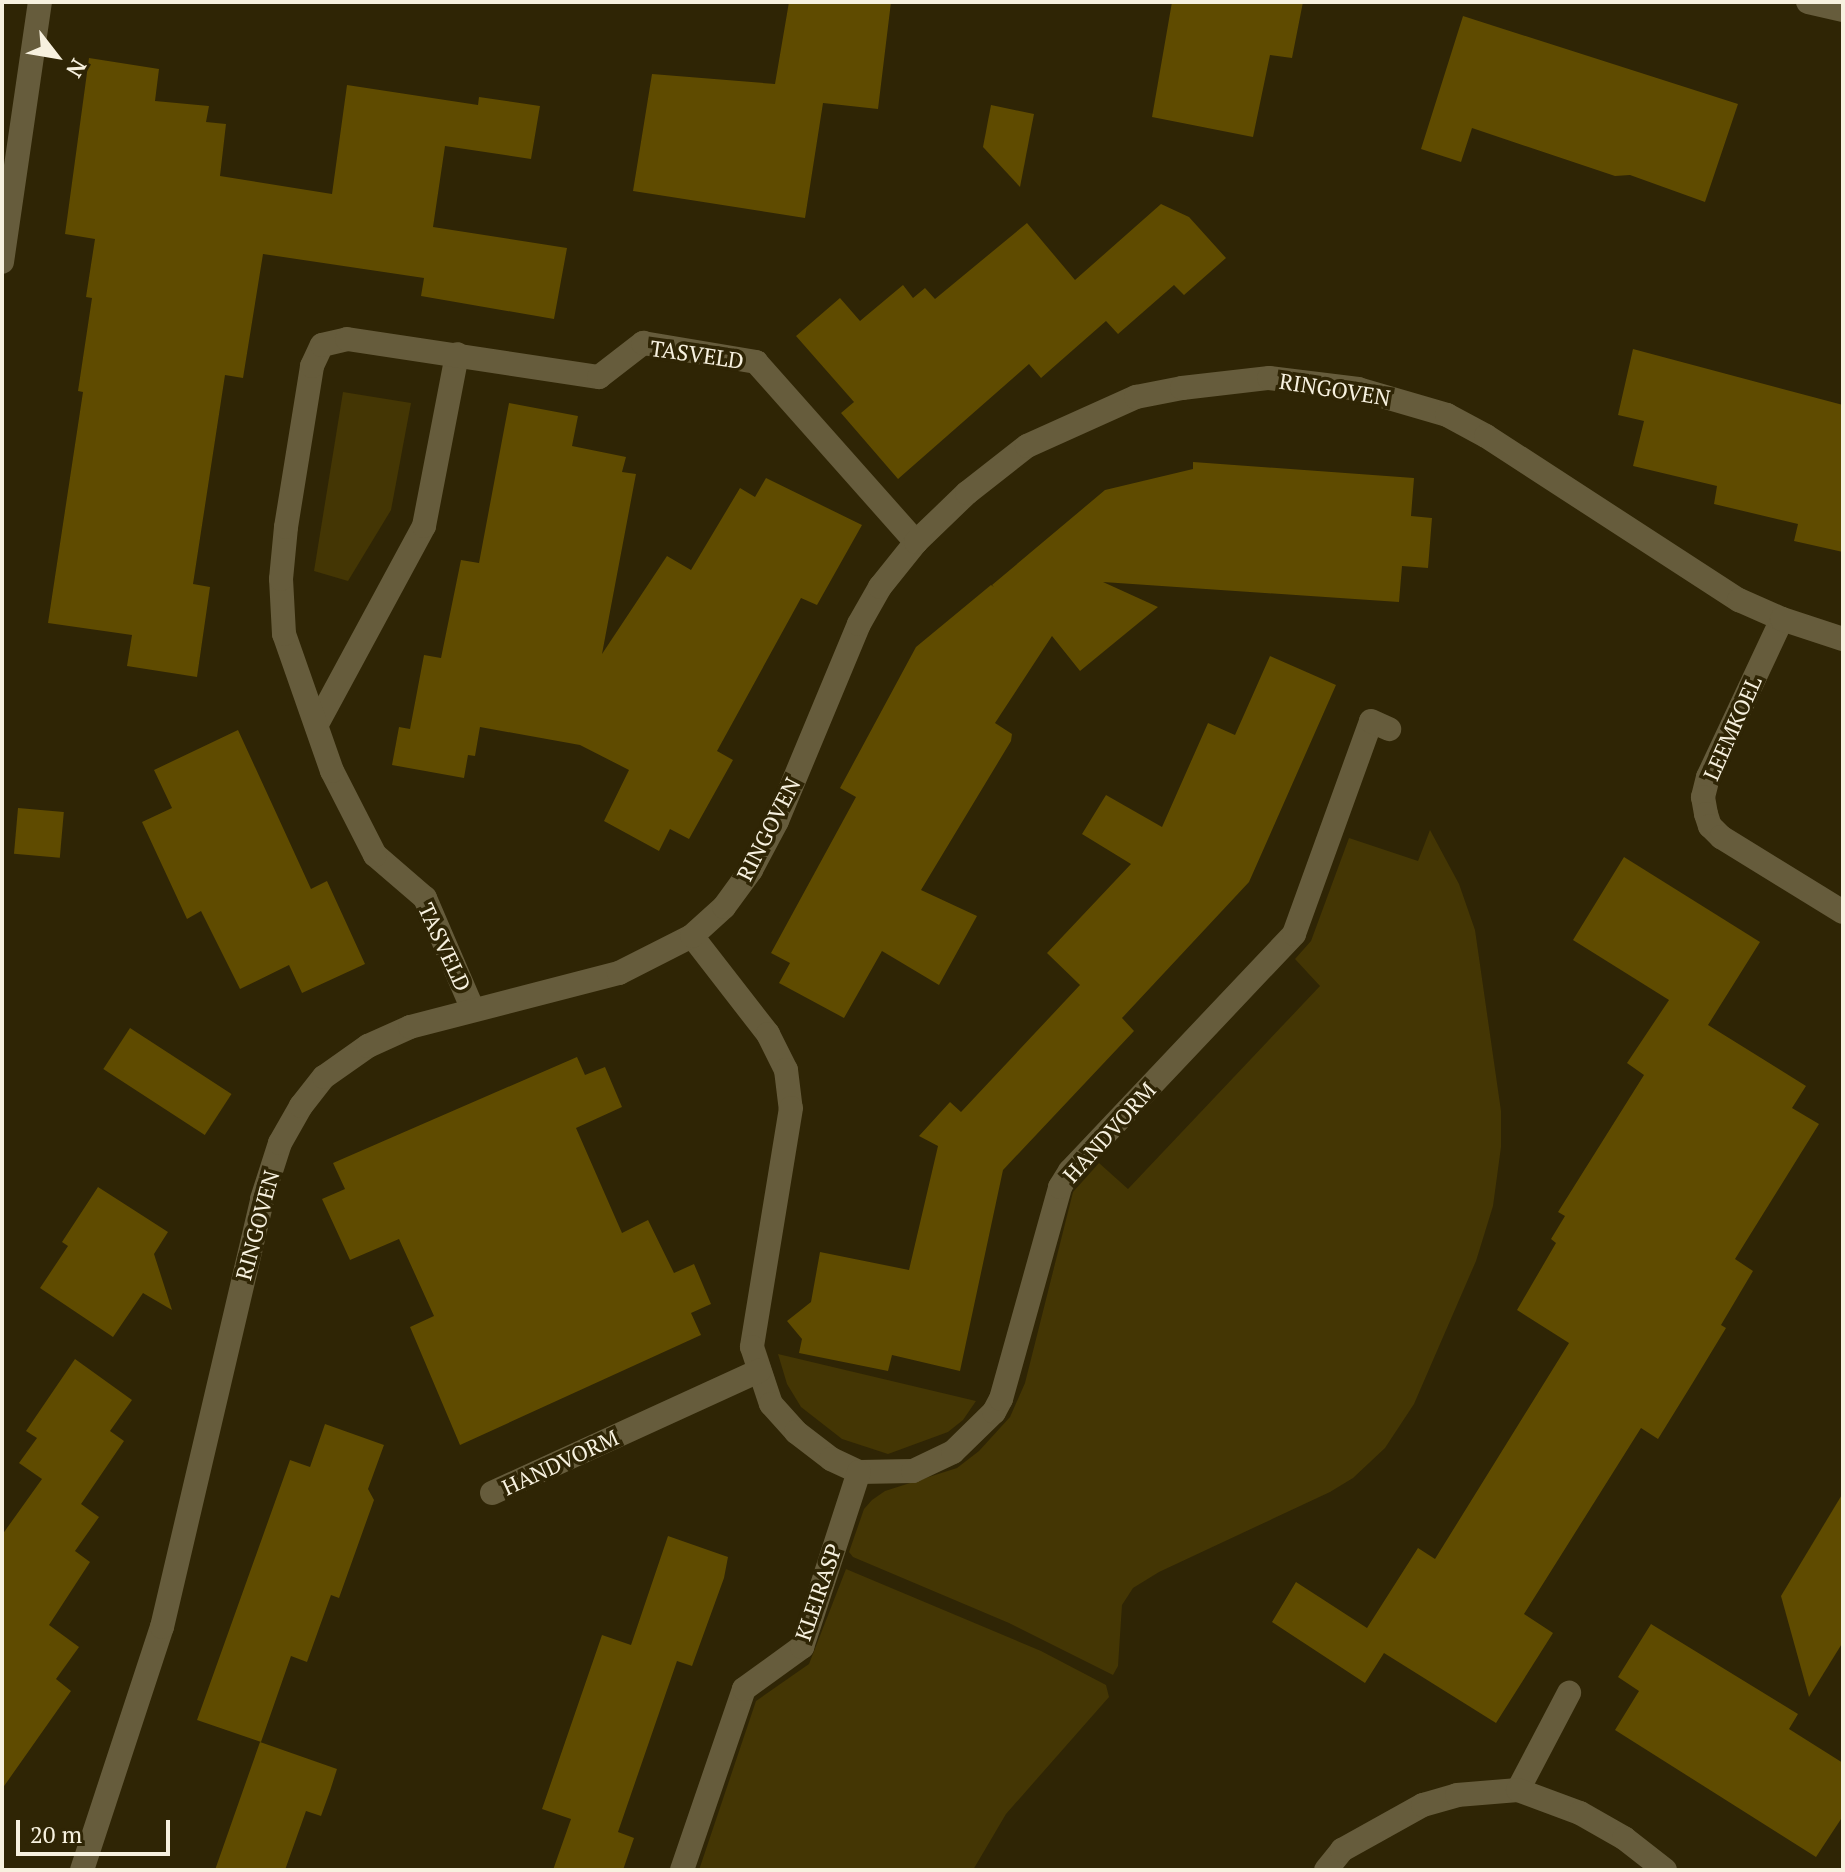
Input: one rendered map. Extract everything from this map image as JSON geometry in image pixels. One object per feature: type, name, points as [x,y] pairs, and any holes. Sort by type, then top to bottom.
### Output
[{"type":"street","points":[[2,262],[40,2]]},
{"type":"street","points":[[1808,2],[1843,10]]},
{"type":"street","name":"TASVELD","points":[[473,1010],[425,898],[375,855],[332,771],[284,634],[281,579],[315,358],[326,342],[347,339],[599,377],[643,343],[756,362],[916,542]]},
{"type":"street","points":[[317,724],[424,526],[457,354]]},
{"type":"street","name":"RINGOVEN","points":[[82,1870],[162,1627],[262,1199],[280,1143],[301,1106],[324,1077],[344,1060],[410,1027],[619,973],[692,936],[724,907],[751,870],[777,821],[859,624],[880,587],[916,542],[967,493],[1027,446],[1136,397],[1182,388],[1269,378],[1358,389],[1447,415],[1486,436],[1739,600],[1782,619],[1843,639]]},
{"type":"street","name":"LEEMKOEL","points":[[1782,619],[1708,777],[1703,797],[1706,814],[1710,826],[1721,837],[1843,912]]},
{"type":"street","name":"HANDVORM","points":[[692,936],[768,1034],[786,1070],[791,1108],[752,1347],[771,1404],[796,1432],[831,1459],[859,1472],[913,1471],[953,1452],[994,1412],[1001,1399],[1060,1187],[1070,1171],[1294,934],[1371,721],[1389,729]]},
{"type":"street","name":"HANDVORM","points":[[492,1493],[759,1371]]},
{"type":"street","name":"KLEIRASP","points":[[682,1870],[744,1689],[802,1647],[859,1472]]},
{"type":"street","points":[[1518,1790],[1569,1693]]},
{"type":"street","points":[[1326,1870],[1342,1850],[1423,1805],[1457,1795],[1518,1790],[1580,1813],[1624,1838],[1665,1870]]},
{"type":"shaded area","points":[[343,392],[411,403],[391,510],[348,581],[314,571]]},
{"type":"shaded area","points":[[1430,830],[1459,884],[1475,930],[1501,1111],[1501,1147],[1493,1206],[1476,1261],[1414,1404],[1385,1448],[1353,1478],[1330,1492],[1159,1572],[1133,1588],[1122,1605],[1118,1666],[1113,1675],[1009,1623],[853,1557],[849,1552],[864,1509],[872,1500],[885,1491],[957,1468],[979,1451],[1010,1417],[1025,1383],[1073,1192],[1099,1163],[1128,1189],[1320,986],[1295,959],[1311,941],[1349,838],[1418,861]]},
{"type":"shaded area","points":[[778,1354],[976,1401],[963,1420],[948,1432],[888,1454],[842,1439],[801,1407],[787,1384]]},
{"type":"shaded area","points":[[846,1569],[1041,1651],[1106,1685],[1109,1697],[1006,1814],[973,1870],[699,1870],[756,1701],[809,1664]]},
{"type":"building","points":[[789,2],[891,2],[878,109],[823,103],[805,218],[633,191],[652,74],[775,84]]},
{"type":"building","points":[[1172,2],[1303,2],[1292,58],[1270,55],[1253,137],[1152,117]]},
{"type":"building","points":[[1463,16],[1738,104],[1705,202],[1630,175],[1615,176],[1472,128],[1461,162],[1421,149]]},
{"type":"building","points":[[89,58],[159,69],[155,101],[209,106],[206,122],[226,124],[220,176],[332,194],[347,85],[478,105],[479,97],[540,106],[531,159],[445,146],[433,227],[567,248],[554,319],[421,296],[424,278],[263,254],[243,378],[225,375],[193,584],[210,587],[197,677],[127,666],[132,635],[48,623],[83,392],[78,391],[92,298],[86,297],[95,239],[65,234]]},
{"type":"building","points":[[991,105],[1034,114],[1020,187],[983,147]]},
{"type":"building","points":[[1161,204],[1189,217],[1226,258],[1184,295],[1174,285],[1118,334],[1106,321],[1041,378],[1029,364],[898,479],[841,413],[854,402],[796,336],[840,298],[860,321],[903,285],[913,298],[925,288],[935,299],[1027,223],[1075,280]]},
{"type":"building","points":[[1633,349],[1843,405],[1843,552],[1794,541],[1798,524],[1714,504],[1717,486],[1633,466],[1644,421],[1618,415]]},
{"type":"building","points":[[509,403],[578,416],[572,446],[626,457],[622,472],[636,474],[602,654],[667,556],[691,570],[740,488],[755,497],[766,478],[862,525],[817,605],[801,598],[717,751],[733,760],[689,839],[670,829],[659,851],[604,821],[629,770],[580,745],[480,727],[475,756],[468,755],[464,778],[392,765],[399,727],[410,729],[424,655],[441,658],[461,560],[479,563]]},
{"type":"building","points":[[1193,462],[1414,478],[1411,516],[1432,518],[1428,568],[1402,566],[1399,602],[1103,582],[1158,607],[1080,671],[1052,636],[995,723],[1012,734],[1011,741],[921,890],[977,916],[939,985],[882,951],[844,1018],[779,983],[790,963],[771,953],[856,797],[840,788],[916,647],[991,585],[994,587],[992,585],[1105,490],[1193,469]]},
{"type":"building","points":[[1270,656],[1336,685],[1249,882],[1122,1018],[1134,1031],[1003,1170],[960,1371],[892,1355],[888,1371],[799,1353],[802,1339],[787,1321],[811,1302],[820,1252],[909,1270],[938,1146],[919,1136],[950,1102],[961,1112],[1080,985],[1047,953],[1131,864],[1082,834],[1106,795],[1162,827],[1208,723],[1235,735]]},
{"type":"building","points":[[238,730],[311,889],[327,881],[365,964],[302,993],[289,965],[240,989],[201,911],[187,919],[142,822],[172,808],[154,770]]},
{"type":"building","points":[[18,808],[64,812],[60,858],[14,854]]},
{"type":"building","points":[[1624,857],[1760,942],[1708,1025],[1806,1086],[1792,1108],[1819,1124],[1735,1259],[1753,1271],[1721,1325],[1726,1328],[1658,1439],[1641,1428],[1524,1614],[1553,1633],[1496,1723],[1384,1653],[1365,1683],[1272,1622],[1296,1582],[1367,1628],[1418,1548],[1435,1559],[1569,1343],[1517,1310],[1556,1243],[1551,1239],[1565,1216],[1558,1212],[1644,1075],[1627,1063],[1669,1000],[1573,940]]},
{"type":"building","points":[[130,1028],[231,1094],[205,1135],[103,1069]]},
{"type":"building","points":[[577,1057],[585,1075],[605,1067],[622,1107],[576,1128],[622,1233],[648,1220],[674,1273],[694,1264],[711,1304],[691,1313],[701,1335],[460,1445],[410,1327],[434,1316],[399,1239],[350,1260],[322,1199],[345,1189],[333,1163]]},
{"type":"building","points":[[98,1187],[168,1232],[154,1254],[172,1310],[143,1293],[113,1337],[40,1288],[68,1246],[62,1242]]},
{"type":"building","points":[[75,1359],[132,1400],[110,1431],[124,1441],[81,1504],[99,1517],[75,1551],[90,1562],[49,1625],[79,1647],[56,1679],[71,1691],[2,1789],[2,1535],[42,1479],[19,1463],[37,1438],[26,1431]]},
{"type":"building","points":[[325,1424],[384,1445],[368,1489],[374,1500],[339,1598],[331,1595],[307,1662],[291,1656],[261,1742],[197,1720],[290,1460],[310,1467]]},
{"type":"building","points":[[1843,1493],[1843,1642],[1809,1697],[1781,1596]]},
{"type":"building","points":[[668,1536],[728,1557],[724,1578],[692,1666],[677,1661],[618,1832],[634,1838],[623,1870],[553,1870],[571,1819],[542,1809],[602,1635],[631,1645]]},
{"type":"building","points":[[1651,1624],[1798,1714],[1789,1729],[1843,1763],[1843,1816],[1816,1857],[1615,1730],[1639,1691],[1618,1677]]},
{"type":"building","points":[[260,1742],[337,1769],[330,1791],[321,1816],[306,1811],[285,1870],[215,1870]]}]
